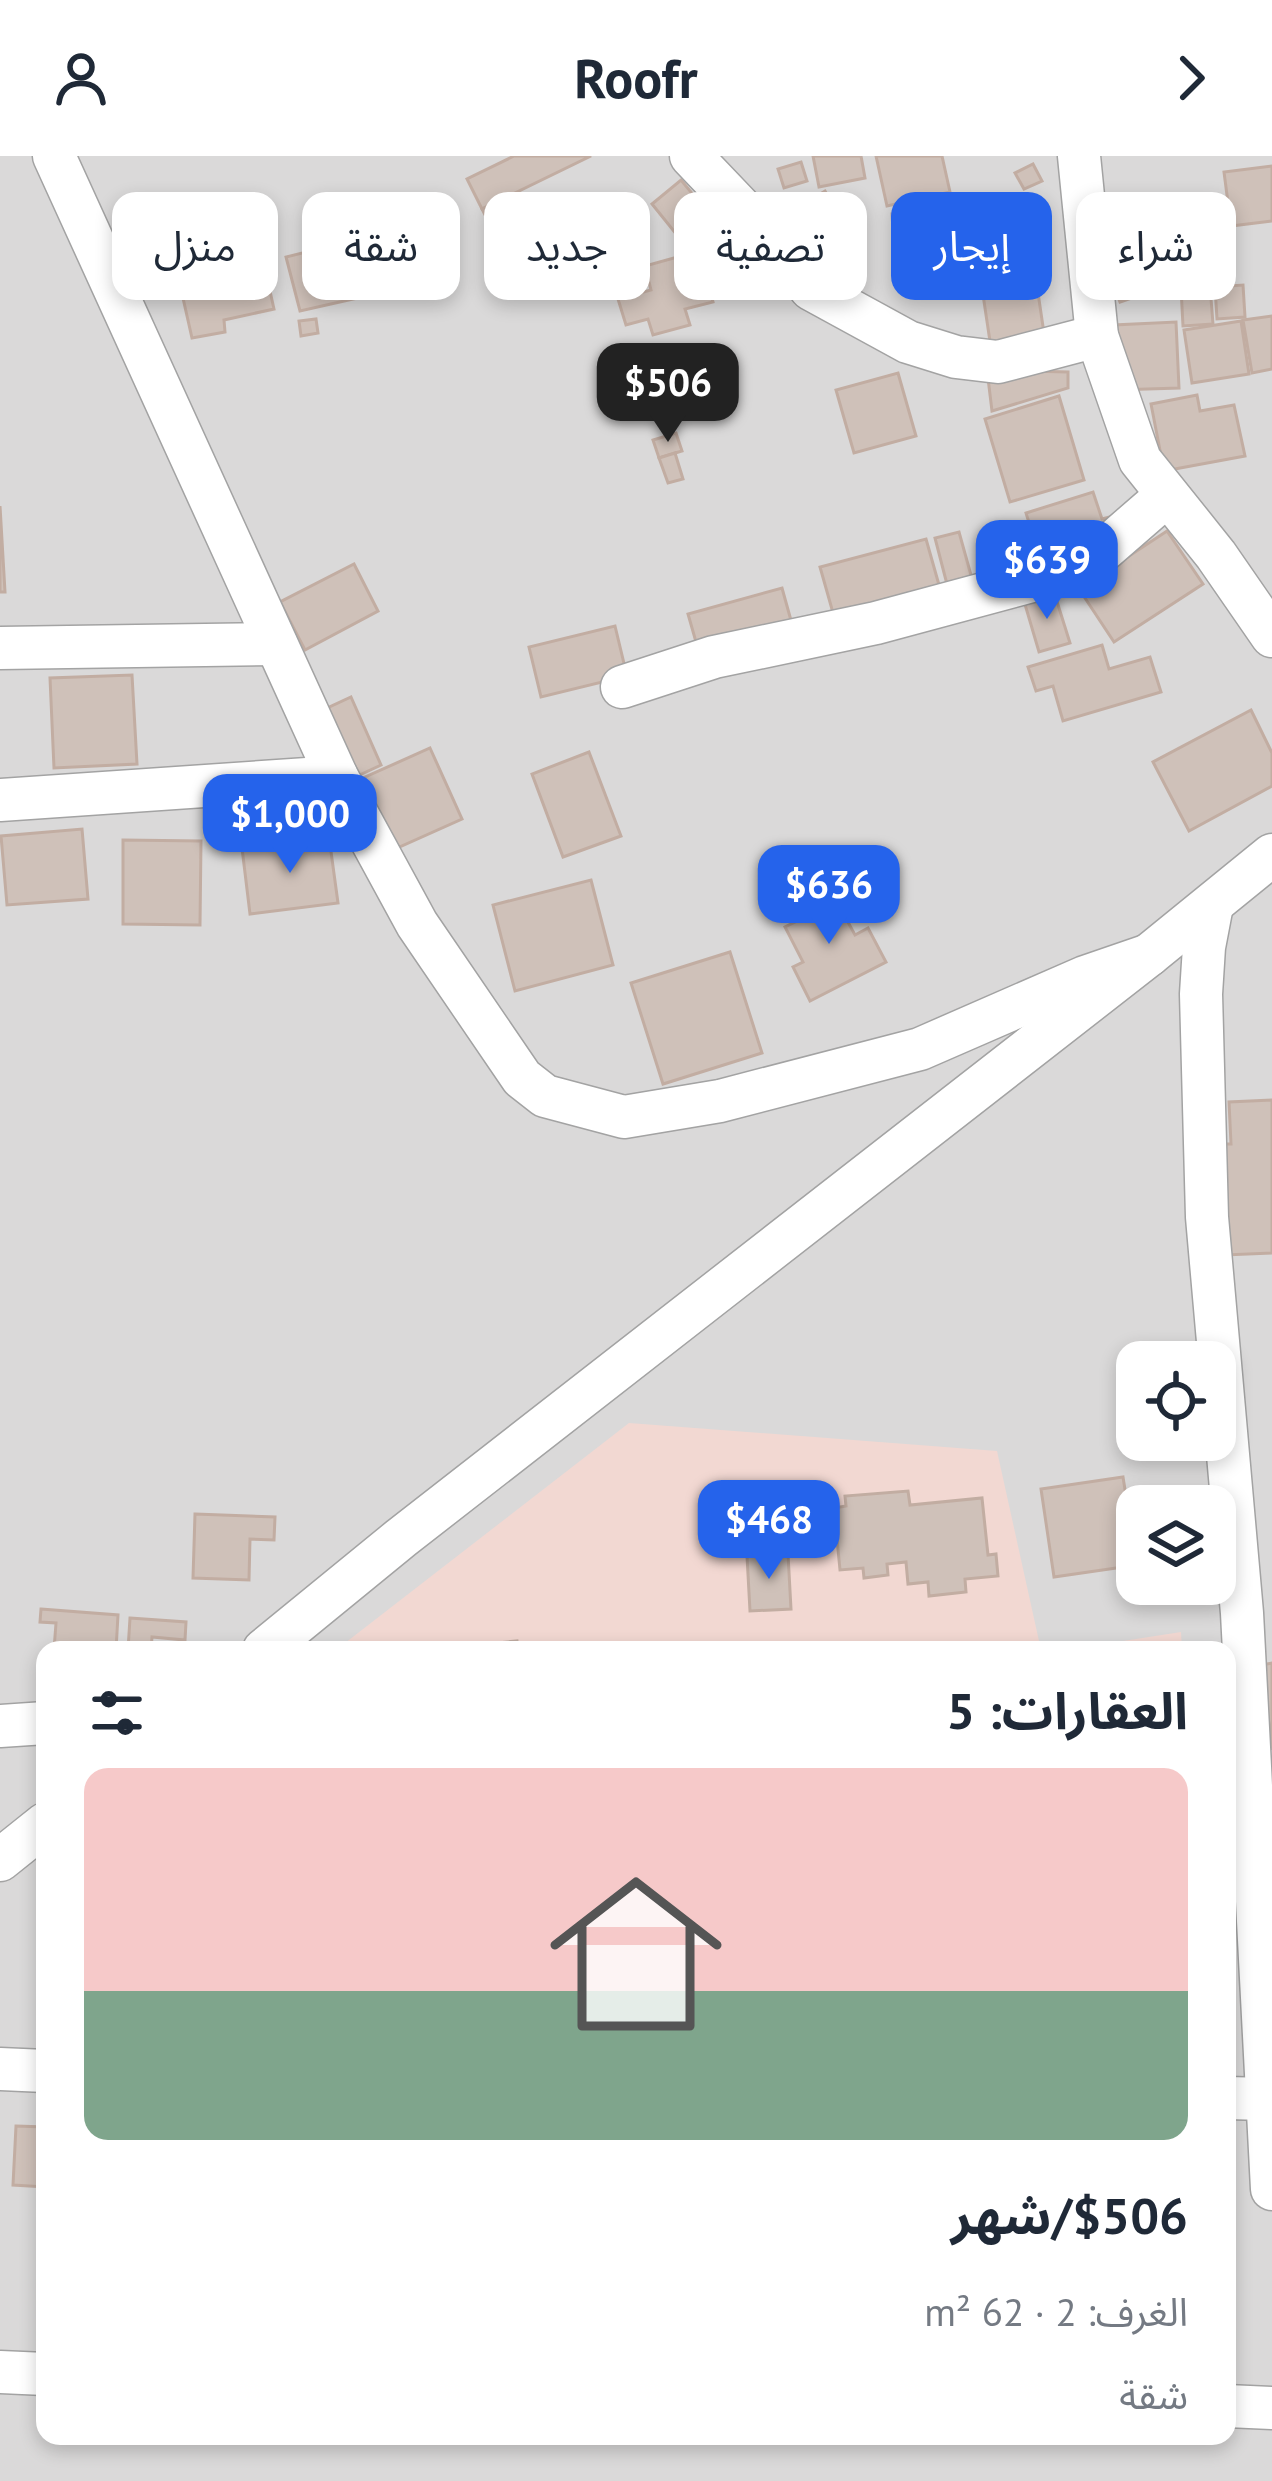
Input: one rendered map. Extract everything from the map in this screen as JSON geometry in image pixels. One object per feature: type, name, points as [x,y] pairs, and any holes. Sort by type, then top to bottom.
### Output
[{"type":"street","points":[[53,156],[337,777],[417,924],[522,1078],[545,1096],[624,1117],[720,1101],[920,1049],[1085,977],[1149,955]]},
{"type":"street","points":[[691,156],[811,289],[908,342],[956,357],[998,362],[1097,336]]},
{"type":"street","points":[[1079,156],[1097,336],[1140,460],[1216,555],[1272,636]]},
{"type":"street","points":[[622,687],[714,657],[876,623],[1043,578],[1105,549],[1166,496]]},
{"type":"street","points":[[0,648],[277,644]]},
{"type":"street","points":[[0,800],[337,777]]},
{"type":"street","points":[[275,1641],[1272,855]]},
{"type":"street","points":[[1212,905],[1202,994],[1207,1217],[1257,1605],[1246,2099],[1272,2189]]},
{"type":"street","points":[[0,1726],[36,1724]]},
{"type":"street","points":[[0,1860],[36,1831]]},
{"type":"street","points":[[0,2069],[36,2071]]},
{"type":"street","points":[[0,2372],[36,2374]]},
{"type":"street","points":[[1236,2406],[1272,2408]]},
{"type":"shaded area","points":[[0,156],[1272,156],[1272,2481],[0,2481]]},
{"type":"shaded area","points":[[629,1423],[997,1451],[1039,1641],[348,1641]]},
{"type":"shaded area","points":[[1181,1632],[1182,1641],[1123,1641]]},
{"type":"building","points":[[514,156],[591,156],[517,192],[484,192],[482,209],[467,179]]},
{"type":"building","points":[[813,156],[861,156],[865,178],[819,187]]},
{"type":"building","points":[[876,156],[942,156],[950,192],[891,192],[891,205],[887,206]]},
{"type":"building","points":[[801,162],[807,181],[784,188],[778,169]]},
{"type":"building","points":[[1033,164],[1042,181],[1024,189],[1015,173]]},
{"type":"building","points":[[1272,166],[1272,221],[1236,225],[1236,192],[1227,192],[1224,172]]},
{"type":"building","points":[[681,180],[691,192],[674,192],[674,231],[652,204]]},
{"type":"building","points":[[302,253],[302,300],[349,300],[300,311],[286,257]]},
{"type":"building","points":[[674,258],[674,300],[713,302],[685,309],[690,325],[653,335],[648,319],[626,325],[618,300],[650,300],[650,265]]},
{"type":"building","points":[[1243,285],[1245,317],[1217,319],[1216,300],[1236,300],[1236,286]]},
{"type":"building","points":[[183,300],[272,300],[274,309],[224,320],[225,332],[192,338]]},
{"type":"building","points":[[984,300],[1039,300],[1045,340],[991,348]]},
{"type":"building","points":[[1182,300],[1211,300],[1213,324],[1183,326]]},
{"type":"building","points":[[1272,316],[1272,369],[1252,373],[1243,320]]},
{"type":"building","points":[[316,319],[318,333],[301,336],[299,321]]},
{"type":"building","points":[[1241,321],[1249,374],[1192,383],[1184,330]]},
{"type":"building","points":[[1176,322],[1179,388],[1116,390],[1114,325]]},
{"type":"building","points":[[987,370],[1068,372],[1068,388],[992,411]]},
{"type":"building","points":[[898,373],[916,436],[854,453],[836,390]]},
{"type":"building","points":[[1197,395],[1200,411],[1234,405],[1245,456],[1164,471],[1151,404]]},
{"type":"building","points":[[1059,396],[1084,480],[1010,502],[985,419]]},
{"type":"building","points":[[676,433],[682,451],[659,458],[653,440]]},
{"type":"building","points":[[675,453],[683,479],[668,483],[659,458]]},
{"type":"building","points":[[1093,492],[1102,519],[1117,515],[1121,527],[1038,552],[1026,513]]},
{"type":"building","points":[[0,506],[5,592],[0,592]]},
{"type":"building","points":[[1167,531],[1203,584],[1114,642],[1079,589]]},
{"type":"building","points":[[959,532],[974,586],[949,592],[935,538]]},
{"type":"building","points":[[926,539],[941,592],[835,620],[820,567]]},
{"type":"building","points":[[354,564],[378,611],[305,650],[280,602]]},
{"type":"building","points":[[782,588],[792,624],[698,649],[688,614]]},
{"type":"building","points":[[1054,592],[1070,643],[1039,652],[1024,601]]},
{"type":"building","points":[[615,626],[627,676],[541,697],[529,647]]},
{"type":"building","points":[[1102,645],[1109,669],[1150,657],[1161,692],[1063,721],[1053,686],[1036,691],[1028,667]]},
{"type":"building","points":[[132,675],[137,764],[54,768],[50,678]]},
{"type":"building","points":[[351,697],[381,765],[353,778],[323,710]]},
{"type":"building","points":[[1251,710],[1272,753],[1272,786],[1189,831],[1153,762]]},
{"type":"building","points":[[430,748],[462,819],[386,853],[354,782]]},
{"type":"building","points":[[589,752],[621,836],[563,857],[532,774]]},
{"type":"building","points":[[82,829],[88,899],[7,905],[1,836]]},
{"type":"building","points":[[329,837],[338,903],[250,914],[242,848]]},
{"type":"building","points":[[123,840],[201,841],[200,925],[123,924]]},
{"type":"building","points":[[591,880],[613,965],[515,991],[493,905]]},
{"type":"building","points":[[817,892],[824,907],[836,900],[855,935],[868,928],[886,962],[810,1001],[793,967],[803,962],[785,927],[795,922],[788,907]]},
{"type":"building","points":[[730,952],[762,1053],[663,1084],[631,983]]},
{"type":"building","points":[[1272,1100],[1272,1253],[1225,1255],[1218,1144],[1231,1144],[1229,1102]]},
{"type":"building","points":[[1123,1477],[1124,1485],[1116,1485],[1116,1568],[1054,1577],[1041,1489]]},
{"type":"building","points":[[908,1491],[910,1505],[982,1498],[988,1555],[996,1554],[998,1576],[965,1579],[966,1592],[929,1596],[928,1582],[908,1584],[906,1562],[887,1564],[888,1575],[864,1578],[863,1568],[840,1570],[834,1508],[846,1506],[845,1496]]},
{"type":"building","points":[[195,1514],[275,1517],[274,1540],[250,1539],[249,1580],[193,1578]]},
{"type":"building","points":[[788,1554],[791,1609],[750,1611],[747,1556]]},
{"type":"building","points":[[41,1609],[118,1615],[117,1641],[55,1641],[56,1623],[40,1622]]},
{"type":"building","points":[[130,1618],[186,1622],[185,1640],[129,1641]]},
{"type":"building","points":[[1272,1663],[1272,1750],[1262,1665]]},
{"type":"building","points":[[16,2126],[36,2127],[36,2186],[13,2185]]}]
